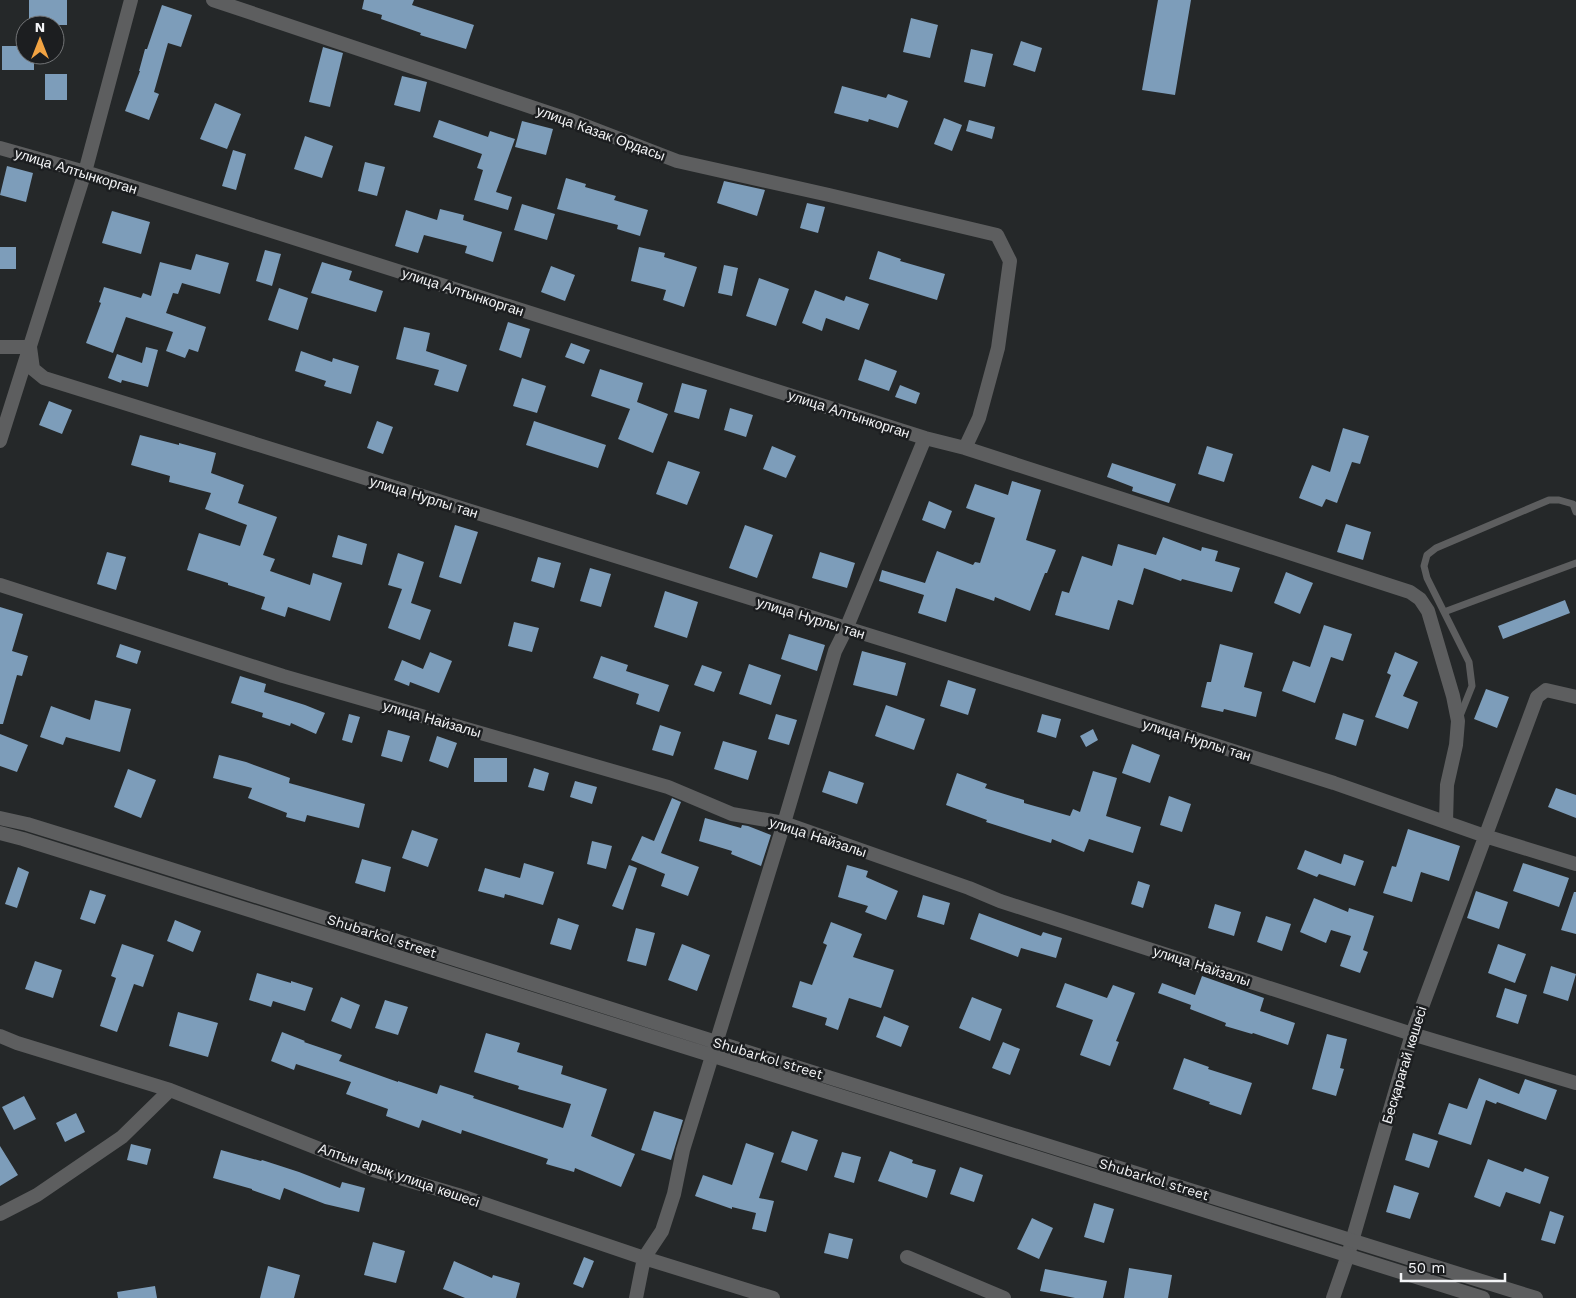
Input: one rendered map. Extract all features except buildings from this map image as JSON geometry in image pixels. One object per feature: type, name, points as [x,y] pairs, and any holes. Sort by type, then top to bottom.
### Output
[{"type":"street","points":[[0,441],[85,172],[131,0]]},
{"type":"street","name":"улица Казак Ордасы","points":[[213,0],[573,121],[677,161],[997,235],[1010,261],[998,348],[979,418],[965,448]]},
{"type":"street","name":"улица Алтынкорган","points":[[0,148],[85,172],[925,438],[965,448],[1410,592],[1420,599],[1428,611],[1453,696],[1458,721],[1456,745],[1447,784],[1446,822]]},
{"type":"street","points":[[0,347],[30,348]]},
{"type":"street","name":"улица Нурлы тан","points":[[30,348],[33,370],[44,378],[1334,783],[1485,836],[1576,864]]},
{"type":"street","points":[[636,1298],[644,1258],[662,1231],[674,1194],[683,1150],[835,651],[846,629],[925,438]]},
{"type":"street","name":"улица Найзалы","points":[[0,585],[282,676],[668,787],[732,814],[784,823],[1000,901],[1412,1034],[1576,1083]]},
{"type":"street","name":"Бесқарағай көшесі","points":[[1333,1298],[1348,1255],[1412,1034],[1537,697],[1546,690],[1576,697]]},
{"type":"street","name":"Shubarkol street","points":[[0,818],[54,832],[714,1049],[768,1072],[1483,1298]]},
{"type":"street","name":"Shubarkol street","points":[[0,833],[1352,1240],[1536,1298]]},
{"type":"street","name":"Алтын арық улица көшесі","points":[[0,1036],[17,1043],[170,1090],[373,1170],[458,1195],[644,1258],[773,1298]]},
{"type":"street","points":[[0,1214],[37,1195],[122,1137],[170,1090]]},
{"type":"street","points":[[906,1256],[1004,1298]]},
{"type":"lane","points":[[1458,721],[1472,686],[1469,662],[1427,578],[1424,566],[1427,555],[1436,548],[1549,500],[1559,500],[1573,504],[1576,512]]},
{"type":"lane","points":[[1444,612],[1576,563]]}]
